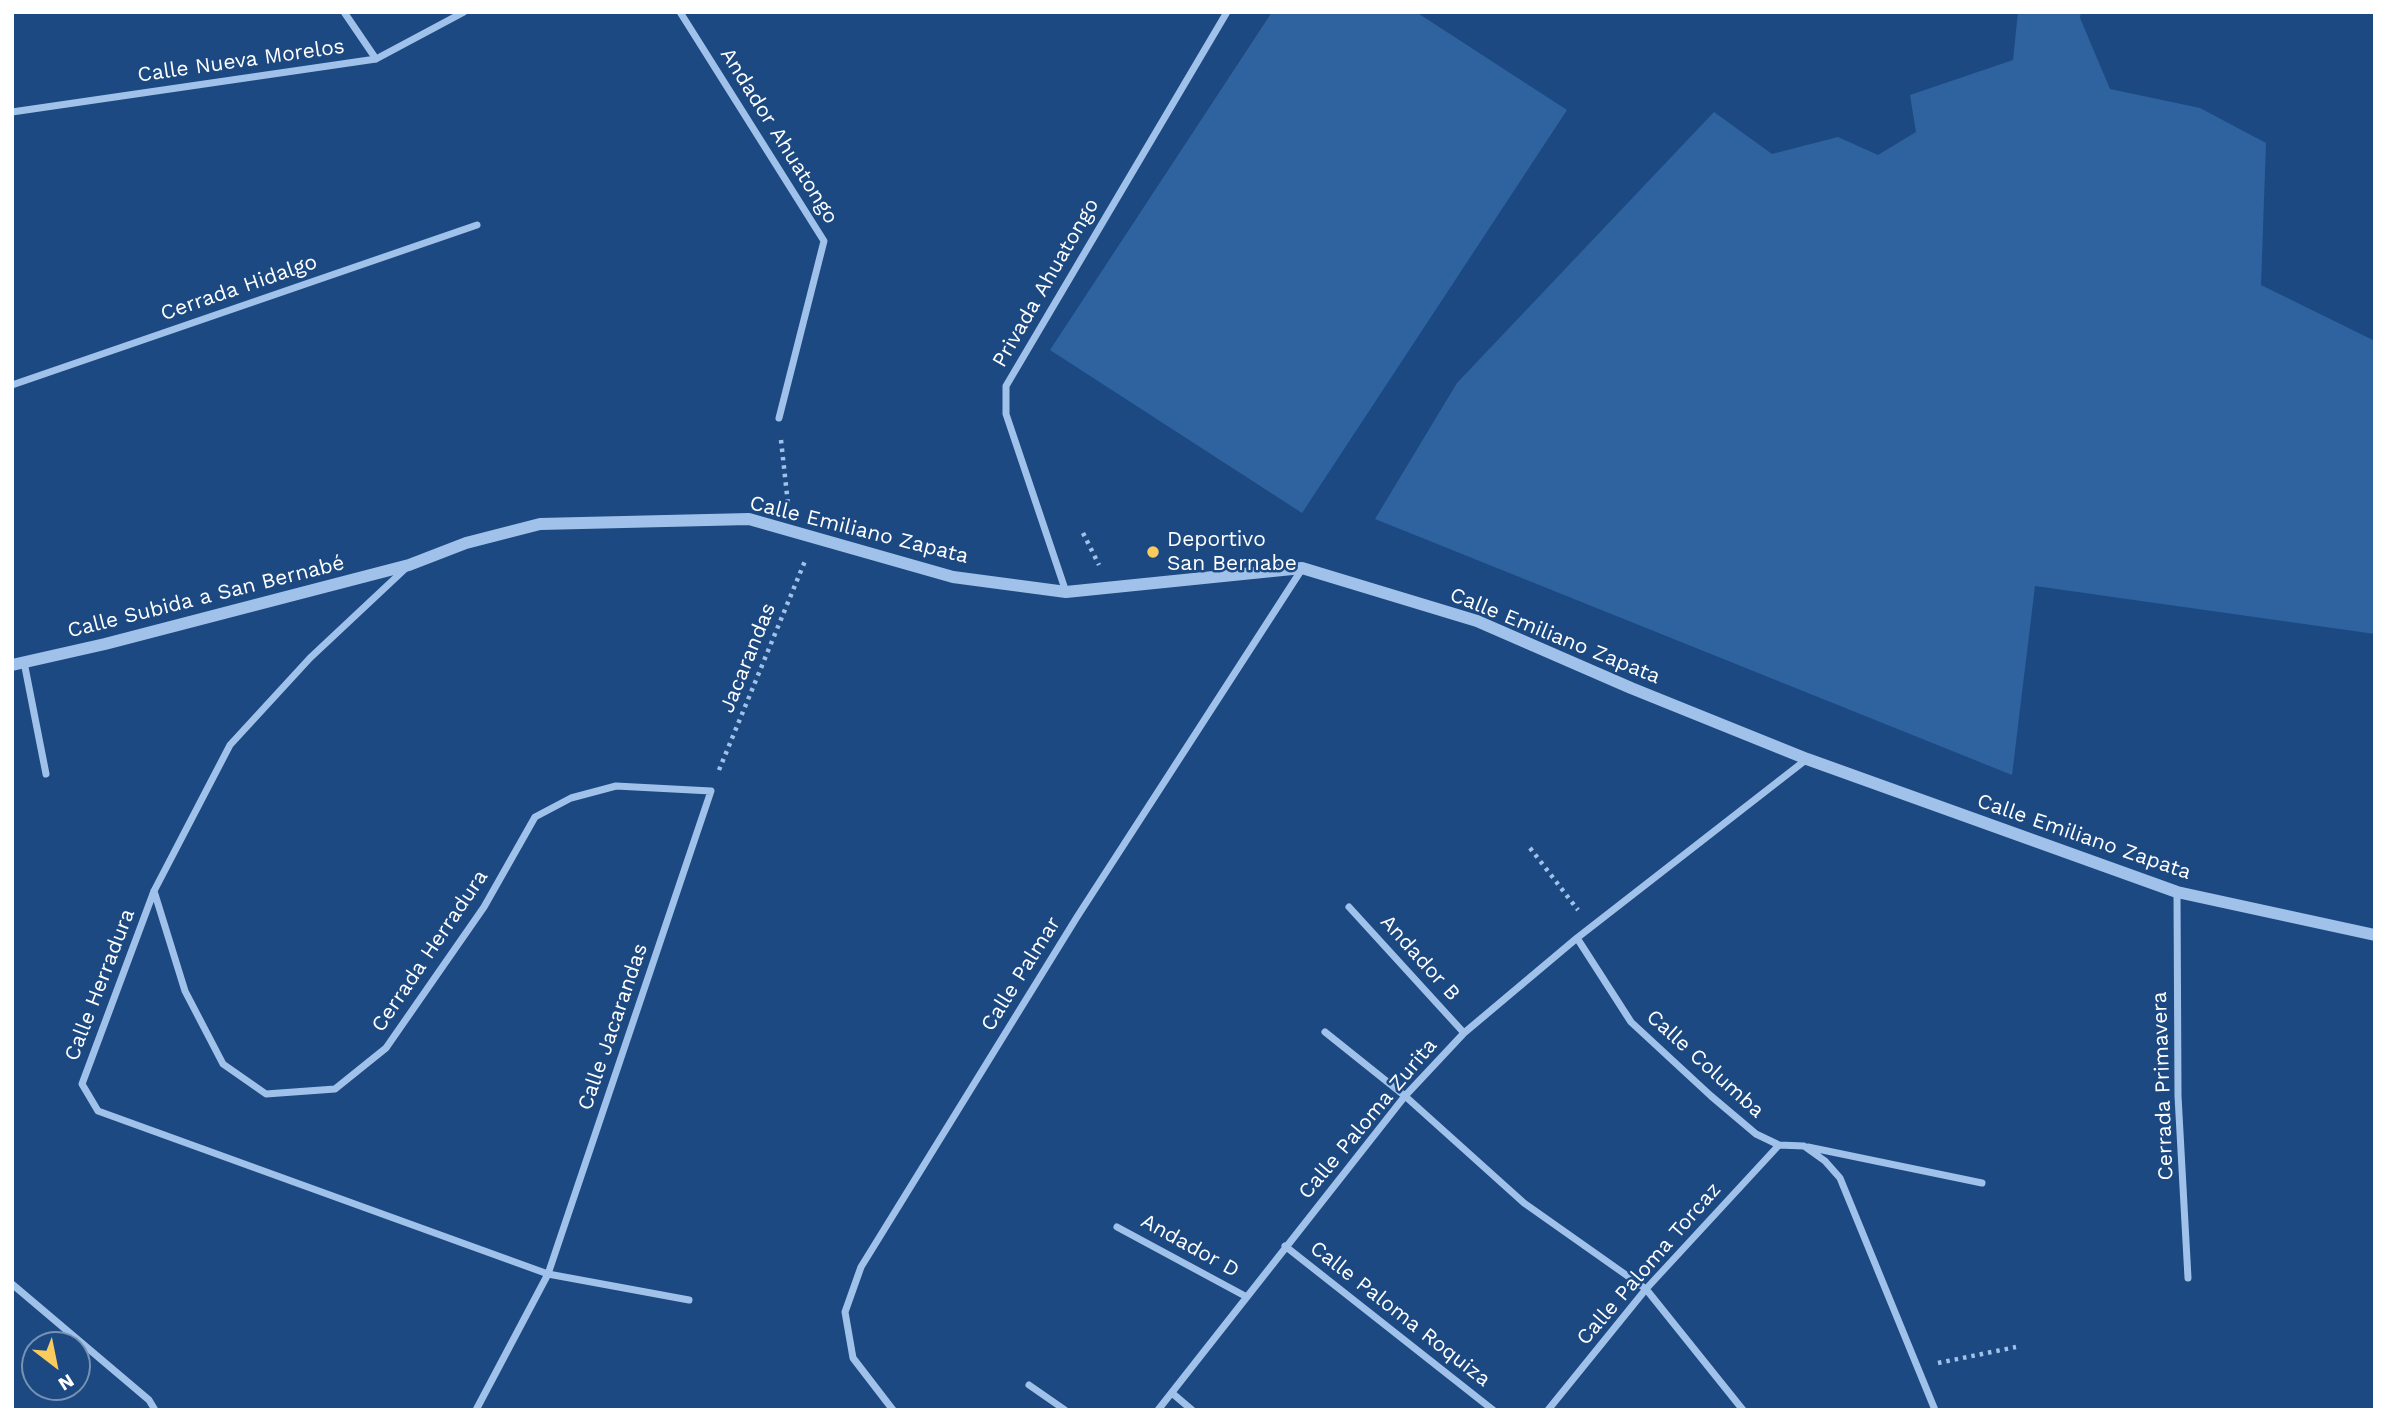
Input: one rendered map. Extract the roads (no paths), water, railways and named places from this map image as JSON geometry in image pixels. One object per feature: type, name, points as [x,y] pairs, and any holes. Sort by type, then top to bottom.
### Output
[{"type":"street","points":[[344,12],[376,59]]},
{"type":"street","name":"Calle Nueva Morelos","points":[[12,111],[376,59],[464,12]]},
{"type":"street","name":"Andador Ahuatongo","points":[[680,12],[824,241],[779,418]]},
{"type":"street","name":"Privada Ahuatongo","points":[[1066,592],[1006,414],[1006,386],[1227,12]]},
{"type":"street","name":"Cerrada Hidalgo","points":[[12,385],[477,225]]},
{"type":"street","name":"Calle Emiliano Zapata","points":[[410,565],[466,543],[540,524],[749,519],[953,577],[1066,592],[1302,568],[1477,621],[1631,688],[1807,759],[2177,892],[2375,935]]},
{"type":"street","name":"Calle Subida a San Bernabé","points":[[18,664],[410,565]]},
{"type":"street","name":"Calle Herradura","points":[[410,565],[310,658],[230,745],[154,891],[82,1084],[98,1111],[548,1274]]},
{"type":"street","name":"Calle Palmar","points":[[893,1410],[853,1358],[845,1312],[861,1266],[1077,917],[1302,568]]},
{"type":"street","points":[[18,664],[46,774]]},
{"type":"street","name":"Calle Paloma Zurita","points":[[1158,1410],[1245,1296],[1405,1096],[1464,1033],[1577,938],[1807,759]]},
{"type":"street","name":"Cerrada Herradura","points":[[154,891],[185,991],[223,1064],[266,1094],[335,1089],[386,1048],[484,907],[535,817],[571,798],[616,786],[711,791]]},
{"type":"street","name":"Calle Jacarandas","points":[[476,1410],[548,1274],[711,791]]},
{"type":"street","name":"Cerrada Primavera","points":[[2177,892],[2178,1096],[2188,1278]]},
{"type":"street","name":"Andador B","points":[[1349,907],[1464,1033]]},
{"type":"street","name":"Calle Columba","points":[[1577,938],[1631,1022],[1756,1134],[1779,1145],[1804,1146],[1983,1183]]},
{"type":"street","points":[[1325,1032],[1405,1096],[1524,1203],[1646,1289],[1743,1410]]},
{"type":"street","name":"Calle Paloma Torcaz","points":[[1548,1410],[1646,1289],[1779,1145]]},
{"type":"street","points":[[1804,1146],[1825,1161],[1840,1178],[1935,1410]]},
{"type":"street","name":"Andador D","points":[[1118,1227],[1245,1296]]},
{"type":"street","name":"Calle Paloma Roquiza","points":[[1285,1246],[1493,1410]]},
{"type":"street","points":[[548,1274],[689,1300]]},
{"type":"street","points":[[12,1284],[149,1400],[155,1410]]},
{"type":"street","points":[[1029,1385],[1065,1410]]},
{"type":"street","points":[[1172,1393],[1192,1410]]},
{"type":"place","name":"Deportivo San Bernabe","points":[[1153,552]]}]
